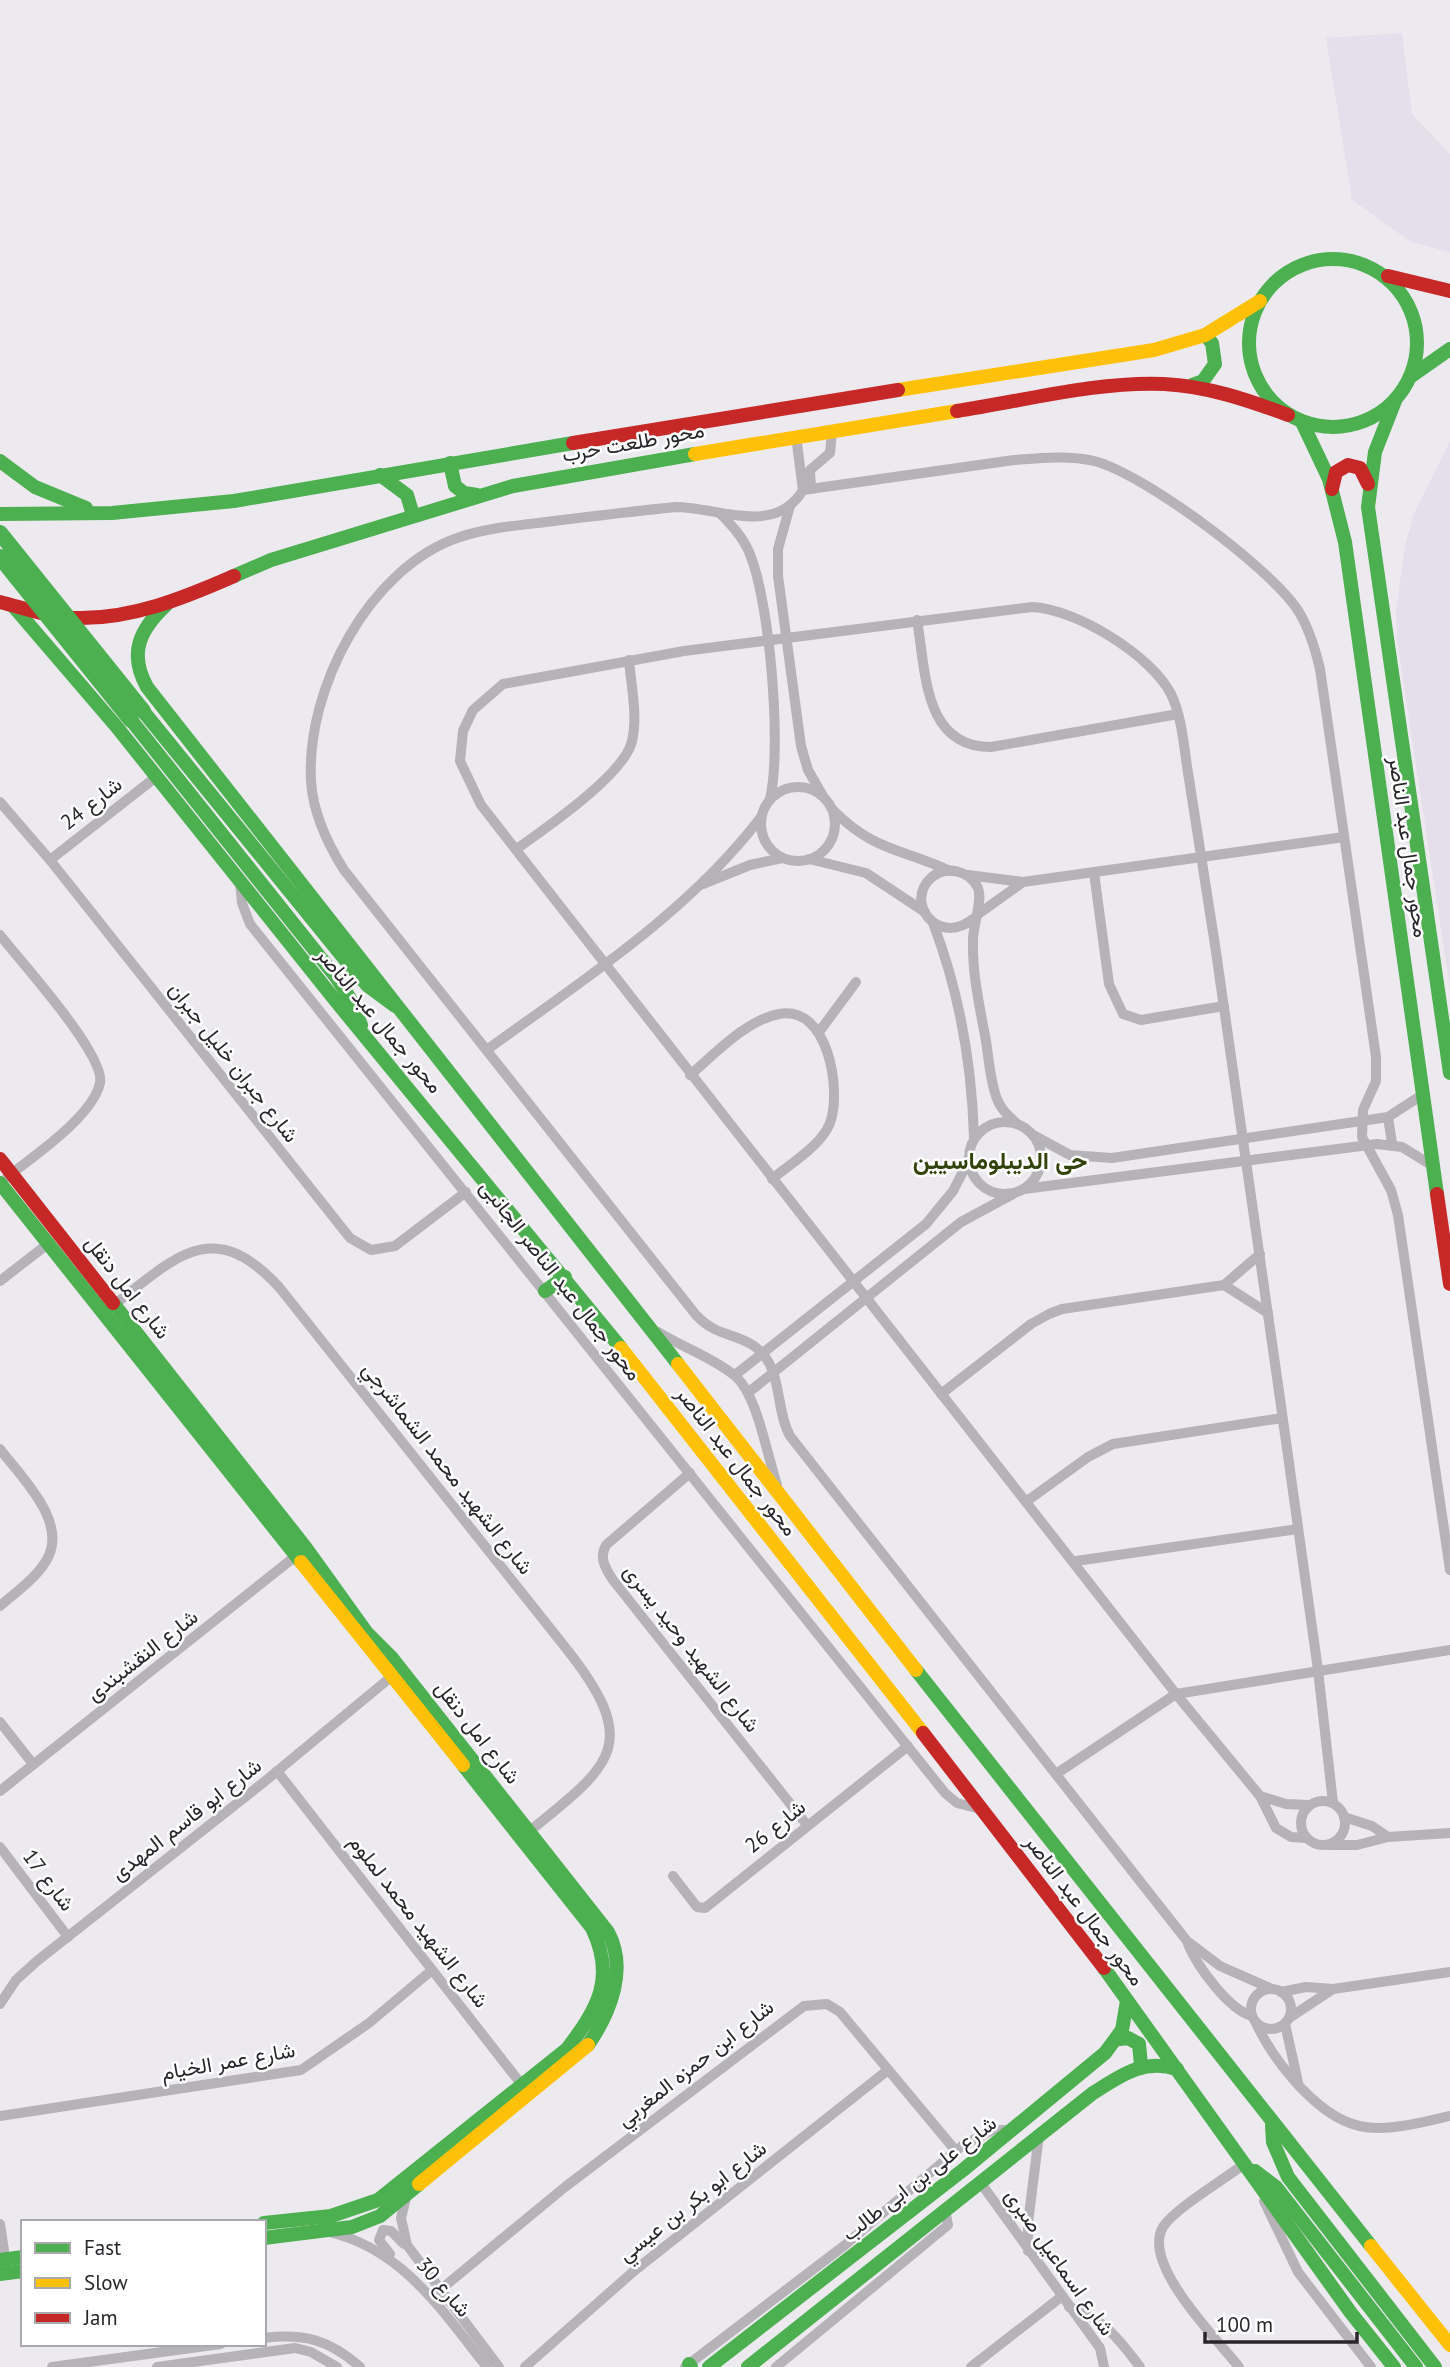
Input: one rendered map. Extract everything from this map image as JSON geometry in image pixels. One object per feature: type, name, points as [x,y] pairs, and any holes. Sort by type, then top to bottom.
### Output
[{"type":"main road","points":[[1381,274],[1402,294],[1414,321],[1417,350],[1410,377],[1395,401],[1373,418],[1346,427],[1317,426],[1295,419],[1265,394],[1252,366],[1248,339],[1260,301],[1287,272],[1313,261],[1348,260],[1381,274],[1450,291]]},
{"type":"main road","name":"محور طلعت حرب","points":[[0,514],[112,513],[234,501],[450,463],[1154,350],[1205,335],[1260,301]]},
{"type":"main road","points":[[1192,385],[1210,374],[1215,364],[1212,343],[1205,335]]},
{"type":"main road","points":[[1410,377],[1450,349]]},
{"type":"main road","name":"محور طلعت حرب","points":[[7,604],[44,614],[96,617],[137,612],[167,604],[271,560],[480,495],[555,477],[796,436],[1129,385],[1192,385],[1228,392],[1295,419]]},
{"type":"main road","name":"محور جمال عبد الناصر","points":[[1395,401],[1376,444],[1368,485],[1370,522],[1450,1073]]},
{"type":"main road","name":"محور جمال عبد الناصر","points":[[1295,419],[1332,489],[1345,542],[1422,1094],[1447,1244],[1450,1284]]},
{"type":"main road","points":[[0,461],[49,495],[112,513]]},
{"type":"main road","points":[[450,463],[449,477],[455,489],[467,495],[480,495]]},
{"type":"main road","points":[[1332,489],[1336,471],[1348,465],[1364,471],[1368,485]]},
{"type":"main road","points":[[380,475],[404,489],[410,498],[413,515]]},
{"type":"main road","points":[[0,533],[336,977],[351,1000],[363,1033]]},
{"type":"main road","points":[[0,556],[352,968],[377,993],[407,1012]]},
{"type":"main road","name":"محور جمال عبد الناصر","points":[[7,604],[89,693],[240,883],[565,1277],[984,1810],[1394,2367]]},
{"type":"main road","points":[[89,693],[95,679],[107,669],[122,664],[137,666],[136,649],[142,631],[167,604]]},
{"type":"main road","name":"محور جمال عبد الناصر","points":[[137,666],[147,687],[407,1012],[1272,2124],[1450,2345]]},
{"type":"main road","name":"شارع امل دنقل","points":[[0,1159],[4,1179],[49,1243],[110,1308]]},
{"type":"main road","name":"شارع امل دنقل","points":[[4,1179],[110,1308],[396,1673],[525,1834],[607,1930],[613,1941],[617,1962],[610,2003],[594,2037],[579,2055],[526,2089],[377,2201],[347,2213],[266,2223]]},
{"type":"main road","points":[[545,1291],[565,1277]]},
{"type":"main road","points":[[1127,2001],[1120,2039],[1128,2038],[1139,2044],[1141,2065],[1168,2065],[1177,2069]]},
{"type":"main road","name":"شارع على بن ابى طالب","points":[[709,2367],[908,2203],[1012,2130],[1120,2039]]},
{"type":"main road","name":"شارع على بن ابى طالب","points":[[748,2367],[1093,2092],[1141,2065]]},
{"type":"main road","name":"شارع امل دنقل","points":[[266,2238],[365,2223],[406,2197],[526,2089]]},
{"type":"main road","points":[[1272,2124],[1277,2155],[1294,2186],[1434,2367]]},
{"type":"main road","points":[[1248,2170],[1276,2188],[1416,2367]]},
{"type":"street","points":[[832,431],[830,453],[810,470],[807,489],[790,506],[757,517],[701,508],[667,508],[509,527],[459,537],[422,554],[381,592],[351,635],[328,679],[315,725],[311,753],[313,794],[321,829],[344,870],[696,1315],[711,1329],[749,1344],[762,1354],[773,1370],[779,1409],[790,1436],[1187,1941],[1197,1962],[1230,2002],[1270,2029],[1287,2021],[1333,1989]]},
{"type":"street","points":[[796,436],[807,489]]},
{"type":"street","points":[[807,489],[1043,457],[1093,461],[1115,468],[1149,486],[1255,565],[1298,610],[1315,648],[1320,668],[1376,1057],[1376,1081],[1361,1121],[1363,1145],[1387,1181],[1398,1216],[1450,1570]]},
{"type":"street","points":[[790,506],[777,562],[804,759],[832,808],[849,827],[878,845],[950,871],[1023,881],[1344,837]]},
{"type":"street","points":[[488,1049],[604,965],[700,885],[761,817],[770,799],[776,766],[776,730],[758,582],[749,552],[720,513]]},
{"type":"street","points":[[1388,1838],[1372,1826],[1345,1817],[1333,1803],[1318,1670],[1224,1006],[1178,714],[1169,690],[1151,668],[1099,631],[1048,608],[1007,609],[787,636],[629,660],[503,684],[485,696],[467,721],[460,747],[460,761],[481,805],[518,848],[604,965],[853,1283],[1076,1561],[1176,1694],[1261,1796],[1276,1828],[1292,1837],[1306,1838],[1314,1844],[1329,1845],[1357,1845],[1388,1838],[1450,1833]]},
{"type":"street","points":[[917,620],[934,711],[945,730],[964,744],[991,747],[1178,714]]},
{"type":"street","points":[[518,848],[610,776],[628,753],[634,718],[629,660]]},
{"type":"street","name":"شارع 24","points":[[50,860],[156,777]]},
{"type":"street","points":[[770,799],[779,792],[802,787],[823,796]]},
{"type":"street","name":"شارع جبران خليل جبران","points":[[0,802],[50,860],[343,1230],[359,1246],[383,1250],[395,1246],[466,1192]]},
{"type":"street","points":[[809,859],[819,855],[832,839],[835,819],[832,808]]},
{"type":"street","points":[[761,817],[762,834],[768,845],[782,858]]},
{"type":"street","points":[[700,885],[750,865],[782,858],[809,859],[866,873],[925,912],[933,923],[956,998],[971,1086],[974,1138],[968,1162],[953,1191],[936,1214],[735,1375]]},
{"type":"street","points":[[925,912],[923,893],[926,884],[932,877],[950,871]]},
{"type":"street","points":[[1094,873],[1109,984],[1123,1014],[1141,1020],[1224,1006]]},
{"type":"street","points":[[965,874],[978,888],[980,897],[975,917],[975,974],[993,1085],[1002,1108],[1017,1124],[1058,1151],[1097,1159],[1361,1121],[1388,1116],[1422,1094]]},
{"type":"street","points":[[933,923],[954,929],[975,917],[1023,881]]},
{"type":"street","name":"محور جمال عبد الناصر الجانبى","points":[[240,883],[242,903],[250,924],[950,1799],[984,1810]]},
{"type":"street","points":[[0,934],[88,1046],[100,1073],[96,1093],[84,1111],[4,1179]]},
{"type":"street","points":[[819,1032],[856,982]]},
{"type":"street","points":[[690,1075],[746,1030],[771,1016],[781,1013],[802,1016],[819,1032],[829,1062],[833,1089],[830,1123],[816,1142],[772,1179]]},
{"type":"street","points":[[1388,1116],[1392,1143]]},
{"type":"street","points":[[974,1138],[993,1123],[1017,1124]]},
{"type":"street","points":[[749,1392],[773,1370],[973,1213],[1024,1189],[1034,1181],[1041,1158],[1033,1135]]},
{"type":"street","points":[[1024,1189],[1246,1158],[1392,1143],[1433,1166]]},
{"type":"street","points":[[968,1162],[972,1174],[989,1191],[1013,1194]]},
{"type":"street","points":[[0,1281],[49,1243]]},
{"type":"street","name":"شارع الشهيد محمد الشماشرجي","points":[[110,1308],[181,1256],[196,1249],[219,1247],[248,1258],[279,1287],[548,1625],[603,1702],[611,1737],[608,1756],[592,1779],[525,1834]]},
{"type":"street","points":[[941,1394],[1031,1324],[1049,1314],[1062,1309],[1224,1285],[1260,1254]]},
{"type":"street","points":[[1224,1285],[1268,1313]]},
{"type":"street","points":[[654,1330],[735,1375],[749,1392],[780,1494]]},
{"type":"street","points":[[1027,1501],[1088,1457],[1113,1444],[1282,1418]]},
{"type":"street","points":[[0,1448],[42,1506],[54,1536],[45,1562],[0,1606]]},
{"type":"street","name":"شارع الشهيد وحيد يسرى","points":[[690,1473],[606,1545],[603,1552],[604,1565],[613,1580],[807,1825]]},
{"type":"street","points":[[1076,1561],[1298,1529]]},
{"type":"street","name":"شارع النقشبندى","points":[[0,1791],[301,1552]]},
{"type":"street","points":[[1056,1774],[1176,1694],[1450,1650]]},
{"type":"street","name":"شارع ابو قاسم المهدى","points":[[0,2004],[23,1973],[396,1673]]},
{"type":"street","points":[[0,1722],[33,1765]]},
{"type":"street","name":"شارع 26","points":[[673,1876],[693,1903],[705,1908],[908,1746]]},
{"type":"street","name":"شارع الشهيد محمد لملوم","points":[[277,1771],[526,2089]]},
{"type":"street","points":[[1261,1796],[1286,1804],[1309,1805]]},
{"type":"street","points":[[1306,1838],[1300,1821],[1309,1805],[1316,1801],[1333,1803]]},
{"type":"street","points":[[1329,1845],[1343,1834],[1345,1817]]},
{"type":"street","name":"شارع 17","points":[[0,1847],[68,1937]]},
{"type":"street","points":[[1187,1941],[1220,1966],[1276,1991],[1290,2003],[1287,2021],[1298,2085]]},
{"type":"street","name":"شارع عمر الخيام","points":[[0,2116],[301,2070],[369,2023],[432,1970]]},
{"type":"street","points":[[1450,1972],[1333,1989],[1306,1987],[1258,1994],[1251,2008],[1268,2049],[1298,2085],[1322,2109],[1338,2120],[1361,2127],[1416,2124],[1450,2116]]},
{"type":"street","name":"شارع ابن حمزه المغربي","points":[[440,2290],[565,2187],[804,2006],[820,2003],[834,2007],[956,2151]]},
{"type":"street","name":"شارع ابو بكر بن عيسي","points":[[524,2367],[634,2271],[888,2070]]},
{"type":"street","points":[[908,2203],[956,2151],[985,2132],[1012,2130]]},
{"type":"street","points":[[1028,2251],[1028,2223],[1039,2135]]},
{"type":"street","points":[[1239,2367],[1175,2287],[1160,2259],[1160,2242],[1163,2228],[1173,2217],[1248,2170],[1298,2272],[1371,2367]]},
{"type":"street","name":"شارع اسماعيل صبرى","points":[[980,2182],[1100,2348],[1104,2367]]},
{"type":"street","name":"شارع 30","points":[[406,2197],[401,2218],[407,2245],[499,2367]]},
{"type":"street","points":[[776,2367],[948,2225],[945,2210]]},
{"type":"street","points":[[0,2224],[7,2268]]},
{"type":"street","points":[[393,2260],[379,2240],[380,2232],[388,2230],[407,2245]]},
{"type":"street","name":"شارع 30","points":[[323,2231],[357,2240],[393,2260],[420,2284],[487,2367]]},
{"type":"street","points":[[688,2366],[850,2250]]},
{"type":"street","points":[[971,2367],[1061,2297]]},
{"type":"street","points":[[1069,2307],[1087,2313],[1109,2328],[1140,2367]]},
{"type":"street","points":[[266,2338],[289,2335],[313,2337],[339,2350],[360,2367]]},
{"type":"street","points":[[52,2367],[203,2346],[205,2360]]},
{"type":"street","points":[[157,2367],[295,2348],[311,2352],[337,2367]]},
{"type":"shaded area","points":[[1402,33],[1412,114],[1450,154],[1450,252],[1411,242],[1352,200],[1326,38]]},
{"type":"shaded area","points":[[1450,441],[1450,988],[1397,641],[1396,611],[1405,546],[1414,513]]},
{"type":"traffic: fast","points":[[1333,259],[1365,265],[1393,283],[1411,311],[1417,343],[1411,375],[1393,403],[1365,421],[1333,427],[1301,421],[1273,403],[1255,375],[1249,343],[1255,311],[1273,283],[1301,265],[1333,259]]},
{"type":"traffic: fast","points":[[1192,385],[1203,381],[1215,364],[1212,343],[1205,335]]},
{"type":"traffic: fast","points":[[1410,377],[1450,349]]},
{"type":"traffic: fast","points":[[1395,401],[1375,452],[1368,507],[1450,1073]]},
{"type":"traffic: fast","points":[[1302,422],[1329,479],[1345,542],[1437,1194]]},
{"type":"traffic: fast","points":[[0,514],[112,513],[234,501],[573,443]]},
{"type":"traffic: fast","points":[[234,576],[271,560],[513,486],[695,454]]},
{"type":"traffic: fast","points":[[0,461],[35,487],[86,508]]},
{"type":"traffic: fast","points":[[450,463],[455,486],[464,493],[477,495]]},
{"type":"traffic: fast","points":[[380,475],[407,495],[413,515]]},
{"type":"traffic: fast","points":[[0,533],[143,711]]},
{"type":"traffic: fast","points":[[0,557],[131,720]]},
{"type":"traffic: fast","points":[[167,604],[150,623],[140,642],[138,663],[147,687],[678,1364]]},
{"type":"traffic: fast","points":[[14,607],[116,726],[335,1000],[621,1348]]},
{"type":"traffic: fast","points":[[143,711],[352,968],[368,986],[395,1006]]},
{"type":"traffic: fast","points":[[131,720],[336,977],[351,1000],[361,1025]]},
{"type":"traffic: fast","points":[[0,1183],[301,1562]]},
{"type":"traffic: fast","points":[[545,1291],[565,1277]]},
{"type":"traffic: fast","points":[[113,1303],[306,1548],[367,1633],[392,1658],[608,1932],[616,1961],[614,1990],[603,2019],[588,2045]]},
{"type":"traffic: fast","points":[[916,1670],[1371,2246]]},
{"type":"traffic: fast","points":[[266,2223],[331,2216],[378,2200],[567,2049],[595,2006],[603,1977],[603,1962],[592,1928],[463,1765]]},
{"type":"traffic: fast","points":[[1104,1968],[1351,2313],[1394,2367]]},
{"type":"traffic: fast","points":[[709,2367],[963,2170],[1105,2053],[1122,2030],[1127,2001]]},
{"type":"traffic: fast","points":[[1120,2039],[1128,2038],[1139,2044],[1141,2065]]},
{"type":"traffic: fast","points":[[748,2367],[1093,2093],[1123,2075],[1143,2067],[1165,2066],[1177,2069]]},
{"type":"traffic: fast","points":[[1272,2125],[1273,2142],[1288,2177],[1435,2367]]},
{"type":"traffic: fast","points":[[1255,2171],[1276,2187],[1416,2367]]},
{"type":"traffic: fast","points":[[266,2238],[352,2227],[380,2216],[419,2184]]},
{"type":"traffic: fast","points":[[0,2260],[21,2257]]},
{"type":"traffic: fast","points":[[0,2274],[21,2271]]},
{"type":"traffic: slow","points":[[898,390],[1154,350],[1205,335],[1260,301]]},
{"type":"traffic: slow","points":[[695,454],[957,411]]},
{"type":"traffic: slow","points":[[621,1348],[923,1733]]},
{"type":"traffic: slow","points":[[678,1364],[916,1670]]},
{"type":"traffic: slow","points":[[301,1562],[463,1765]]},
{"type":"traffic: slow","points":[[419,2184],[588,2045]]},
{"type":"traffic: slow","points":[[1371,2246],[1450,2345]]},
{"type":"traffic: jam","points":[[1388,276],[1450,291]]},
{"type":"traffic: jam","points":[[957,411],[1087,389],[1164,384],[1212,391],[1288,415]]},
{"type":"traffic: jam","points":[[573,443],[898,390]]},
{"type":"traffic: jam","points":[[1332,489],[1336,472],[1348,465],[1360,468],[1368,484]]},
{"type":"traffic: jam","points":[[0,602],[46,614],[95,618],[156,606],[234,576]]},
{"type":"traffic: jam","points":[[0,1159],[113,1303]]},
{"type":"traffic: jam","points":[[1437,1194],[1450,1284]]},
{"type":"traffic: jam","points":[[923,1733],[1104,1968]]},
{"type":"district","name":"حى الديبلوماسيين","points":[[1000,1160]]}]
